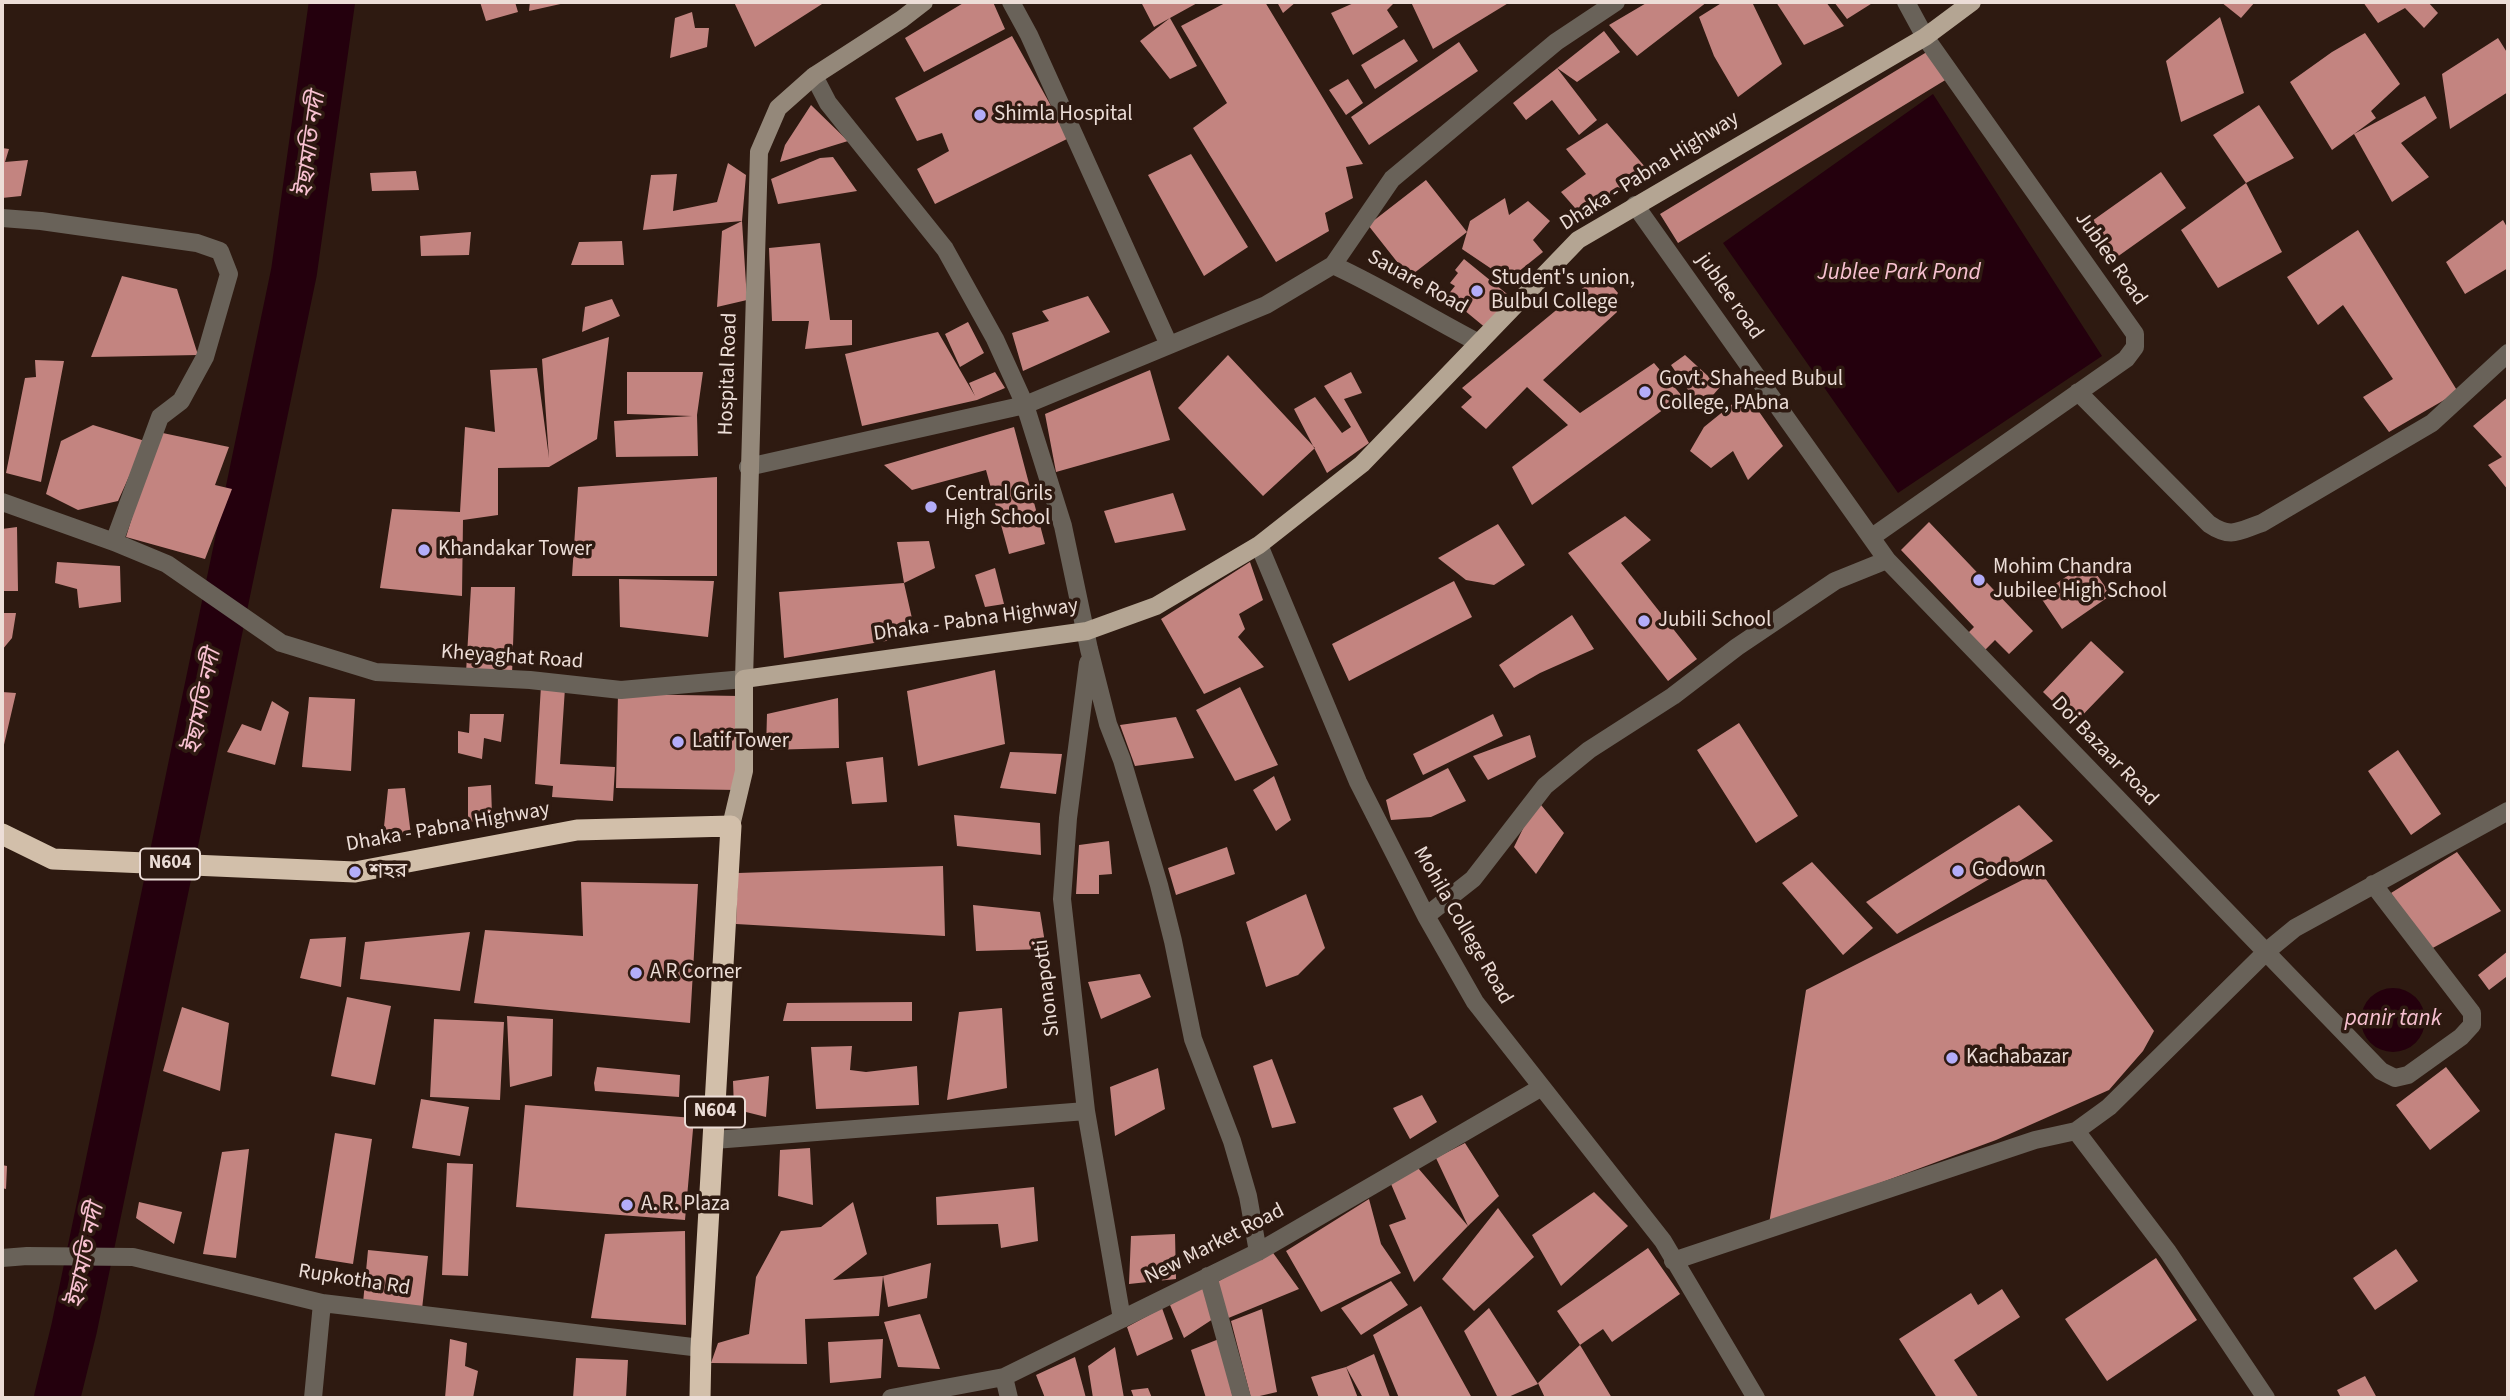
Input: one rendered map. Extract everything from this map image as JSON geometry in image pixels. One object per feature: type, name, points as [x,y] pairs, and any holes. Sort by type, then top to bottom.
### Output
[{"type":"highway","name":"Dhaka - Pabna Highway","points":[[2,834],[53,859],[355,872],[576,830],[731,826]]},
{"type":"highway","name":"N604","points":[[700,1398],[731,826]]},
{"type":"main road","name":"Hospital Road","points":[[731,826],[744,771],[748,467],[759,152],[778,108],[814,76],[924,2]]},
{"type":"main road","name":"Dhaka - Pabna Highway","points":[[744,679],[1088,640],[1156,606],[1259,545],[1362,464],[1578,240],[1925,37],[1972,2]]},
{"type":"street","points":[[1011,2],[1029,35],[1169,345]]},
{"type":"street","points":[[748,467],[1025,405],[1266,304],[1333,265],[1392,179],[1556,42],[1616,2]]},
{"type":"street","points":[[1906,2],[1925,37]]},
{"type":"street","name":"Jublee Road","points":[[1872,537],[2126,359],[2134,347],[2135,334],[1925,37]]},
{"type":"street","points":[[814,76],[828,103],[945,249],[995,339],[1025,405],[1063,526],[1108,724],[1122,760],[1162,896],[1193,1039],[1233,1141],[1248,1196],[1258,1252]]},
{"type":"street","name":"jublee road","points":[[1635,205],[1887,560],[1910,583]]},
{"type":"street","points":[[2,218],[197,243],[220,251],[227,265],[229,274],[205,356],[181,401],[160,417],[114,542]]},
{"type":"street","name":"Sauare Road","points":[[1333,265],[1401,298],[1426,316],[1479,343]]},
{"type":"street","points":[[2078,392],[2209,524],[2221,533],[2231,534],[2262,523],[2432,423],[2508,353]]},
{"type":"street","name":"Kheyaghat Road","points":[[2,502],[114,542],[167,565],[281,643],[376,672],[530,680],[621,690],[744,679]]},
{"type":"street","name":"Mohila College Road","points":[[1259,545],[1358,782],[1426,916],[1475,1002],[1663,1241],[1750,1396]]},
{"type":"street","points":[[1426,916],[1473,879],[1545,786],[1589,750],[1673,696],[1737,647],[1835,581],[1887,560]]},
{"type":"street","name":"Doi Bazaar Road","points":[[1910,583],[2381,1071],[2395,1078],[2408,1075],[2461,1037],[2472,1025],[2472,1013],[2373,884]]},
{"type":"street","name":"Shonapotti","points":[[1088,640],[1068,818],[1062,899],[1086,1111],[1122,1319]]},
{"type":"street","points":[[1673,1261],[2035,1140],[2076,1131],[2109,1107],[2267,951],[2295,928],[2508,811]]},
{"type":"street","name":"New Market Road","points":[[891,1398],[1004,1377],[1258,1252],[1542,1087]]},
{"type":"street","points":[[714,1140],[1086,1111]]},
{"type":"street","points":[[2076,1131],[2168,1252],[2266,1398]]},
{"type":"street","name":"Rupkotha Rd","points":[[2,1258],[133,1257],[322,1303],[701,1348]]},
{"type":"street","points":[[1208,1276],[1242,1398]]},
{"type":"street","points":[[313,1398],[322,1303]]},
{"type":"street","points":[[1004,1377],[1009,1398]]},
{"type":"water","name":"Jublee Park Pond","points":[[1933,94],[2102,356],[1898,493],[1723,243]]},
{"type":"water","name":"panir tank","points":[[2393,988],[2411,994],[2419,1002],[2425,1020],[2419,1038],[2411,1046],[2393,1052],[2375,1046],[2367,1038],[2361,1020],[2367,1002],[2375,994]]},
{"type":"building","points":[[480,2],[515,2],[518,12],[486,21]]},
{"type":"building","points":[[530,2],[565,2],[565,3],[529,11]]},
{"type":"building","points":[[734,2],[821,2],[822,4],[755,47]]},
{"type":"building","points":[[965,2],[993,2],[1005,29],[924,72],[905,38]]},
{"type":"building","points":[[1141,2],[1199,2],[1154,27]]},
{"type":"building","points":[[1227,2],[1265,2],[1363,164],[1346,167],[1353,198],[1325,213],[1329,231],[1276,262],[1193,128],[1227,103],[1181,26]]},
{"type":"building","points":[[1277,2],[1296,2],[1283,13]]},
{"type":"building","points":[[1356,2],[1395,2],[1387,10],[1398,27],[1353,55],[1331,13]]},
{"type":"building","points":[[1411,2],[1510,2],[1433,49]]},
{"type":"building","points":[[1648,2],[1707,2],[1637,56],[1609,25]]},
{"type":"building","points":[[1723,2],[1752,2],[1782,64],[1738,97],[1714,56],[1699,17]]},
{"type":"building","points":[[1776,2],[1826,2],[1844,26],[1804,45]]},
{"type":"building","points":[[1834,2],[1874,2],[1847,19]]},
{"type":"building","points":[[2221,2],[2255,2],[2241,18]]},
{"type":"building","points":[[2363,2],[2428,2],[2438,13],[2424,28],[2405,8],[2378,23]]},
{"type":"building","points":[[692,12],[695,28],[709,28],[707,47],[670,58],[675,18]]},
{"type":"building","points":[[2220,17],[2244,93],[2181,122],[2166,61]]},
{"type":"building","points":[[1170,18],[1197,66],[1170,79],[1140,41]]},
{"type":"building","points":[[1604,31],[1620,52],[1577,82],[1557,68]]},
{"type":"building","points":[[2365,33],[2400,84],[2371,111],[2376,118],[2332,150],[2290,82],[2332,52]]},
{"type":"building","name":"Shimla Hospital","points":[[1012,36],[1069,138],[935,204],[917,169],[949,151],[942,133],[917,141],[895,98]]},
{"type":"building","points":[[2498,38],[2508,54],[2508,92],[2450,129],[2442,74]]},
{"type":"building","points":[[1404,39],[1418,61],[1375,89],[1361,65]]},
{"type":"building","points":[[1459,42],[1478,71],[1369,145],[1351,117]]},
{"type":"building","points":[[1930,50],[1947,79],[1678,243],[1660,214]]},
{"type":"building","points":[[1557,68],[1597,120],[1579,135],[1552,100],[1526,120],[1513,103]]},
{"type":"building","points":[[1348,79],[1363,103],[1346,115],[1329,90]]},
{"type":"building","points":[[2425,96],[2437,118],[2401,143],[2429,177],[2392,202],[2354,134]]},
{"type":"building","points":[[811,105],[848,141],[780,162],[785,145]]},
{"type":"building","points":[[2259,105],[2294,158],[2246,183],[2213,135]]},
{"type":"building","points":[[1607,123],[1646,168],[1582,216],[1561,192],[1586,174],[1566,149]]},
{"type":"building","points":[[2,148],[9,149],[5,162],[28,160],[21,196],[2,198]]},
{"type":"building","points":[[1191,154],[1248,247],[1204,276],[1148,175]]},
{"type":"building","points":[[833,157],[857,191],[778,204],[771,179],[820,158]]},
{"type":"building","points":[[728,163],[746,175],[742,221],[643,230],[651,175],[677,174],[673,211],[717,202]]},
{"type":"building","points":[[416,171],[419,190],[372,191],[370,173]]},
{"type":"building","points":[[2161,172],[2186,208],[2117,257],[2092,221]]},
{"type":"building","points":[[1426,180],[1467,232],[1409,277],[1368,225]]},
{"type":"building","points":[[2246,183],[2282,252],[2218,288],[2181,230]]},
{"type":"building","points":[[1505,198],[1509,215],[1528,201],[1550,221],[1533,240],[1543,252],[1508,280],[1462,249],[1470,221]]},
{"type":"building","points":[[2503,220],[2508,229],[2508,268],[2465,294],[2446,262]]},
{"type":"building","points":[[742,221],[747,300],[717,307],[722,231]]},
{"type":"building","points":[[2358,230],[2458,392],[2389,432],[2363,397],[2393,379],[2343,305],[2318,325],[2287,277]]},
{"type":"building","points":[[471,232],[469,255],[421,256],[420,236]]},
{"type":"building","points":[[622,241],[624,265],[571,265],[579,242]]},
{"type":"building","points":[[820,243],[830,320],[852,320],[852,345],[805,349],[809,321],[772,321],[769,248]]},
{"type":"building","name":"Student's union, Bulbul College","points":[[1464,259],[1512,298],[1487,329],[1447,296],[1455,286],[1450,283],[1458,273],[1455,270]]},
{"type":"building","name":"Govt. Shaheed Bubul College, PAbna","points":[[1603,275],[1618,293],[1612,303],[1617,312],[1543,380],[1580,413],[1654,363],[1682,396],[1532,505],[1512,467],[1568,425],[1527,387],[1486,429],[1461,407],[1472,397],[1462,388],[1589,283],[1594,286]]},
{"type":"building","points":[[122,276],[177,289],[198,355],[91,357]]},
{"type":"building","points":[[1088,296],[1110,332],[1023,371],[1012,333],[1049,321],[1042,311]]},
{"type":"building","points":[[612,299],[620,316],[582,332],[585,307]]},
{"type":"building","points":[[968,322],[984,353],[960,367],[945,334]]},
{"type":"building","points":[[938,332],[975,396],[969,383],[995,372],[1005,388],[977,400],[862,426],[845,354]]},
{"type":"building","points":[[609,337],[597,439],[549,467],[498,468],[498,515],[463,520],[462,596],[380,588],[392,509],[460,512],[465,427],[495,432],[490,370],[537,368],[549,458],[542,359]]},
{"type":"building","points":[[1228,355],[1315,448],[1263,496],[1178,408]]},
{"type":"building","points":[[1685,355],[1720,387],[1701,409],[1671,365]]},
{"type":"building","points":[[35,360],[64,361],[41,482],[6,473],[25,378],[36,377]]},
{"type":"building","points":[[1150,370],[1170,440],[1056,472],[1045,414]]},
{"type":"building","points":[[627,372],[703,372],[697,415],[698,456],[616,457],[614,421],[692,416],[627,414]]},
{"type":"building","points":[[1351,372],[1362,393],[1344,399],[1369,443],[1327,473],[1294,409],[1315,397],[1342,433],[1351,427],[1324,386]]},
{"type":"building","points":[[1746,393],[1783,446],[1748,480],[1733,451],[1711,468],[1690,451],[1704,427]]},
{"type":"building","points":[[2508,397],[2508,490],[2488,465],[2502,457],[2473,426]]},
{"type":"building","points":[[93,425],[145,441],[118,501],[78,510],[46,494],[61,441]]},
{"type":"building","points":[[1014,427],[1045,544],[1009,554],[986,470],[912,490],[884,465]]},
{"type":"building","points":[[158,432],[229,447],[215,485],[232,489],[205,559],[126,537]]},
{"type":"building","points":[[717,477],[717,576],[572,576],[578,487]]},
{"type":"building","points":[[1173,493],[1186,530],[1115,543],[1104,511]]},
{"type":"building","name":"Jubili School","points":[[1625,516],[1651,540],[1621,563],[1697,659],[1668,681],[1568,553]]},
{"type":"building","points":[[1929,522],[2033,631],[2009,654],[1995,640],[1984,651],[1968,633],[1974,627],[1901,550]]},
{"type":"building","points":[[1498,524],[1525,565],[1494,585],[1466,580],[1438,558]]},
{"type":"building","points":[[17,527],[18,591],[2,591],[2,529]]},
{"type":"building","points":[[929,541],[935,568],[904,583],[897,542]]},
{"type":"building","points":[[57,562],[120,566],[121,602],[79,608],[77,589],[55,583]]},
{"type":"building","points":[[1250,562],[1263,600],[1239,614],[1245,629],[1238,637],[1264,667],[1204,694],[1161,619]]},
{"type":"building","points":[[2088,562],[2111,595],[2062,629],[2039,595]]},
{"type":"building","points":[[995,568],[1004,604],[985,607],[975,575]]},
{"type":"building","points":[[619,579],[714,581],[708,637],[620,627]]},
{"type":"building","points":[[1454,581],[1472,617],[1349,681],[1332,644]]},
{"type":"building","points":[[904,583],[916,636],[784,658],[779,592]]},
{"type":"building","points":[[471,587],[515,587],[512,675],[466,673]]},
{"type":"building","points":[[2,613],[16,613],[12,638],[2,650]]},
{"type":"building","points":[[1572,615],[1594,649],[1514,688],[1499,665]]},
{"type":"building","points":[[2091,641],[2124,672],[2075,723],[2043,692]]},
{"type":"building","points":[[995,670],[1005,744],[918,766],[907,691]]},
{"type":"building","points":[[541,686],[565,688],[560,764],[615,767],[613,801],[552,797],[553,786],[535,784]]},
{"type":"building","points":[[1240,687],[1278,765],[1235,781],[1196,710]]},
{"type":"building","points":[[2,692],[16,693],[3,749],[2,749]]},
{"type":"building","name":"Latif Tower","points":[[618,694],[740,696],[737,790],[616,788]]},
{"type":"building","points":[[309,697],[355,699],[351,771],[302,767]]},
{"type":"building","points":[[838,698],[839,748],[766,750],[767,714]]},
{"type":"building","points":[[272,701],[289,712],[275,765],[227,752],[242,724],[261,731]]},
{"type":"building","points":[[470,714],[504,714],[501,742],[484,738],[482,759],[458,753],[458,731],[469,733]]},
{"type":"building","points":[[1493,714],[1503,736],[1423,775],[1413,754]]},
{"type":"building","points":[[1176,717],[1194,758],[1135,766],[1120,725]]},
{"type":"building","points":[[1739,723],[1798,816],[1756,843],[1697,750]]},
{"type":"building","points":[[1530,735],[1536,757],[1488,780],[1473,756]]},
{"type":"building","points":[[2398,750],[2441,814],[2411,835],[2368,771]]},
{"type":"building","points":[[1010,752],[1062,754],[1056,794],[1000,788]]},
{"type":"building","points":[[883,757],[887,802],[852,804],[846,762]]},
{"type":"building","points":[[1448,768],[1466,801],[1431,817],[1391,820],[1386,800]]},
{"type":"building","points":[[1274,776],[1291,820],[1276,831],[1253,790]]},
{"type":"building","points":[[491,785],[492,815],[468,823],[468,787]]},
{"type":"building","points":[[405,788],[411,835],[383,836],[388,789]]},
{"type":"building","points":[[1537,800],[1564,833],[1536,874],[1514,847]]},
{"type":"building","name":"Godown","points":[[2019,805],[2053,841],[1897,934],[1866,902]]},
{"type":"building","points":[[954,815],[1040,823],[1041,855],[957,846]]},
{"type":"building","points":[[1109,841],[1112,874],[1099,875],[1099,894],[1076,894],[1079,845]]},
{"type":"building","points":[[1227,847],[1235,874],[1176,895],[1168,868]]},
{"type":"building","points":[[2457,852],[2501,911],[2429,950],[2391,893]]},
{"type":"building","points":[[1812,862],[1873,928],[1843,955],[1782,883]]},
{"type":"building","points":[[943,866],[945,936],[736,924],[738,873]]},
{"type":"building","points":[[2040,871],[2154,1031],[2143,1051],[2109,1090],[1996,1140],[1769,1224],[1806,990]]},
{"type":"building","points":[[581,882],[698,884],[690,1023],[474,1003],[485,930],[583,936]]},
{"type":"building","points":[[1306,894],[1325,948],[1298,975],[1266,987],[1246,922]]},
{"type":"building","points":[[973,905],[1040,912],[1046,949],[976,951]]},
{"type":"building","points":[[470,932],[460,991],[360,979],[365,942]]},
{"type":"building","points":[[346,937],[341,987],[300,978],[310,939]]},
{"type":"building","points":[[2508,951],[2508,979],[2506,977],[2489,990],[2478,975]]},
{"type":"building","points":[[1140,974],[1151,997],[1101,1019],[1088,982]]},
{"type":"building","points":[[347,997],[391,1006],[375,1085],[331,1076]]},
{"type":"building","points":[[912,1002],[912,1021],[783,1021],[787,1003]]},
{"type":"building","points":[[182,1007],[229,1023],[220,1091],[163,1071]]},
{"type":"building","points":[[1002,1008],[1007,1088],[947,1100],[959,1012]]},
{"type":"building","points":[[507,1016],[553,1019],[552,1076],[510,1087]]},
{"type":"building","points":[[434,1019],[504,1022],[500,1100],[430,1097]]},
{"type":"building","points":[[852,1046],[850,1070],[866,1072],[917,1066],[919,1105],[816,1109],[811,1047]]},
{"type":"building","points":[[1272,1059],[1296,1123],[1272,1128],[1253,1066]]},
{"type":"building","points":[[597,1067],[680,1075],[679,1097],[595,1091]]},
{"type":"building","points":[[2446,1067],[2480,1111],[2430,1150],[2396,1105]]},
{"type":"building","points":[[1158,1068],[1165,1109],[1115,1136],[1110,1087]]},
{"type":"building","points":[[769,1076],[766,1117],[734,1109],[733,1081]]},
{"type":"building","points":[[1422,1095],[1437,1122],[1410,1139],[1393,1108]]},
{"type":"building","points":[[421,1099],[469,1107],[460,1156],[412,1148]]},
{"type":"building","points":[[525,1105],[694,1118],[685,1220],[516,1207]]},
{"type":"building","points":[[335,1133],[372,1139],[353,1264],[315,1258]]},
{"type":"building","points":[[1465,1143],[1499,1196],[1468,1226],[1436,1158]]},
{"type":"building","points":[[810,1148],[813,1205],[778,1196],[780,1150]]},
{"type":"building","points":[[249,1149],[236,1258],[203,1254],[222,1152]]},
{"type":"building","points":[[447,1163],[473,1164],[468,1276],[442,1275]]},
{"type":"building","points":[[2,1165],[7,1166],[6,1189],[2,1188]]},
{"type":"building","points":[[1418,1168],[1468,1226],[1414,1282],[1389,1225],[1406,1219],[1391,1184]]},
{"type":"building","points":[[1034,1187],[1038,1241],[1001,1248],[998,1224],[937,1225],[936,1197]]},
{"type":"building","points":[[1594,1192],[1628,1226],[1561,1286],[1532,1235]]},
{"type":"building","points":[[1369,1199],[1381,1244],[1401,1273],[1321,1312],[1286,1251]]},
{"type":"building","points":[[139,1202],[182,1212],[174,1244],[136,1218]]},
{"type":"building","points":[[853,1202],[867,1254],[833,1280],[883,1276],[879,1316],[805,1319],[807,1364],[711,1363],[718,1343],[749,1334],[756,1277],[781,1231],[821,1227]]},
{"type":"building","points":[[1498,1208],[1534,1257],[1474,1311],[1442,1279]]},
{"type":"building","points":[[685,1231],[686,1325],[591,1318],[605,1234]]},
{"type":"building","points":[[1175,1234],[1176,1279],[1129,1284],[1131,1236]]},
{"type":"building","points":[[1648,1248],[1680,1294],[1612,1342],[1603,1329],[1580,1345],[1557,1311]]},
{"type":"building","points":[[2396,1249],[2418,1281],[2375,1310],[2353,1278]]},
{"type":"building","points":[[368,1250],[428,1256],[422,1309],[363,1303]]},
{"type":"building","points":[[1271,1250],[1299,1289],[1226,1319],[1214,1284]]},
{"type":"building","points":[[2156,1258],[2197,1320],[2107,1381],[2065,1319]]},
{"type":"building","points":[[931,1263],[927,1298],[888,1307],[883,1276]]},
{"type":"building","points":[[1391,1281],[1408,1305],[1361,1335],[1341,1308]]},
{"type":"building","points":[[1203,1285],[1213,1319],[1184,1338],[1170,1305]]},
{"type":"building","points":[[2002,1289],[2020,1317],[1954,1360],[1979,1398],[1937,1398],[1899,1339],[1971,1293],[1978,1305]]},
{"type":"building","points":[[1421,1306],[1472,1398],[1399,1398],[1373,1335]]},
{"type":"building","points":[[1162,1308],[1173,1339],[1137,1356],[1127,1327]]},
{"type":"building","points":[[1489,1308],[1538,1384],[1506,1398],[1498,1398],[1464,1331]]},
{"type":"building","points":[[1262,1309],[1277,1392],[1251,1398],[1231,1321]]},
{"type":"building","points":[[920,1314],[940,1369],[898,1367],[884,1322]]},
{"type":"building","points":[[450,1339],[467,1343],[465,1366],[478,1371],[473,1398],[445,1398]]},
{"type":"building","points":[[883,1339],[881,1378],[830,1383],[828,1342]]},
{"type":"building","points":[[1219,1339],[1233,1398],[1206,1398],[1191,1350]]},
{"type":"building","points":[[1580,1345],[1612,1398],[1545,1398],[1538,1383]]},
{"type":"building","points":[[1115,1347],[1124,1398],[1093,1398],[1088,1366]]},
{"type":"building","points":[[1374,1354],[1390,1397],[1363,1398],[1346,1367]]},
{"type":"building","points":[[1075,1357],[1086,1398],[1045,1398],[1036,1375]]},
{"type":"building","points":[[576,1358],[628,1360],[626,1398],[573,1398]]},
{"type":"building","points":[[1346,1367],[1358,1398],[1319,1398],[1311,1377]]},
{"type":"building","points":[[2365,1376],[2377,1398],[2341,1398],[2337,1390]]},
{"type":"building","points":[[1148,1388],[1152,1398],[1134,1398],[1131,1390]]},
{"type":"waterway","name":"ইছামতি নদী","points":[[57,1398],[74,1329],[294,272],[332,2]]},
{"type":"place","name":"Shimla Hospital","points":[[980,115]]},
{"type":"place","name":"Student's union, Bulbul College","points":[[1477,291]]},
{"type":"place","name":"Govt. Shaheed Bubul College, PAbna","points":[[1645,392]]},
{"type":"place","name":"Central Grils High School","points":[[931,507]]},
{"type":"place","name":"Khandakar Tower","points":[[424,550]]},
{"type":"place","name":"Mohim Chandra Jubilee High School","points":[[1979,580]]},
{"type":"place","name":"Jubili School","points":[[1644,621]]},
{"type":"place","name":"Latif Tower","points":[[678,742]]},
{"type":"place","name":"Godown","points":[[1958,871]]},
{"type":"place","name":"শহর","points":[[355,872]]},
{"type":"place","name":"A R Corner","points":[[636,973]]},
{"type":"place","name":"Kachabazar","points":[[1952,1058]]},
{"type":"place","name":"A. R. Plaza","points":[[627,1205]]}]
